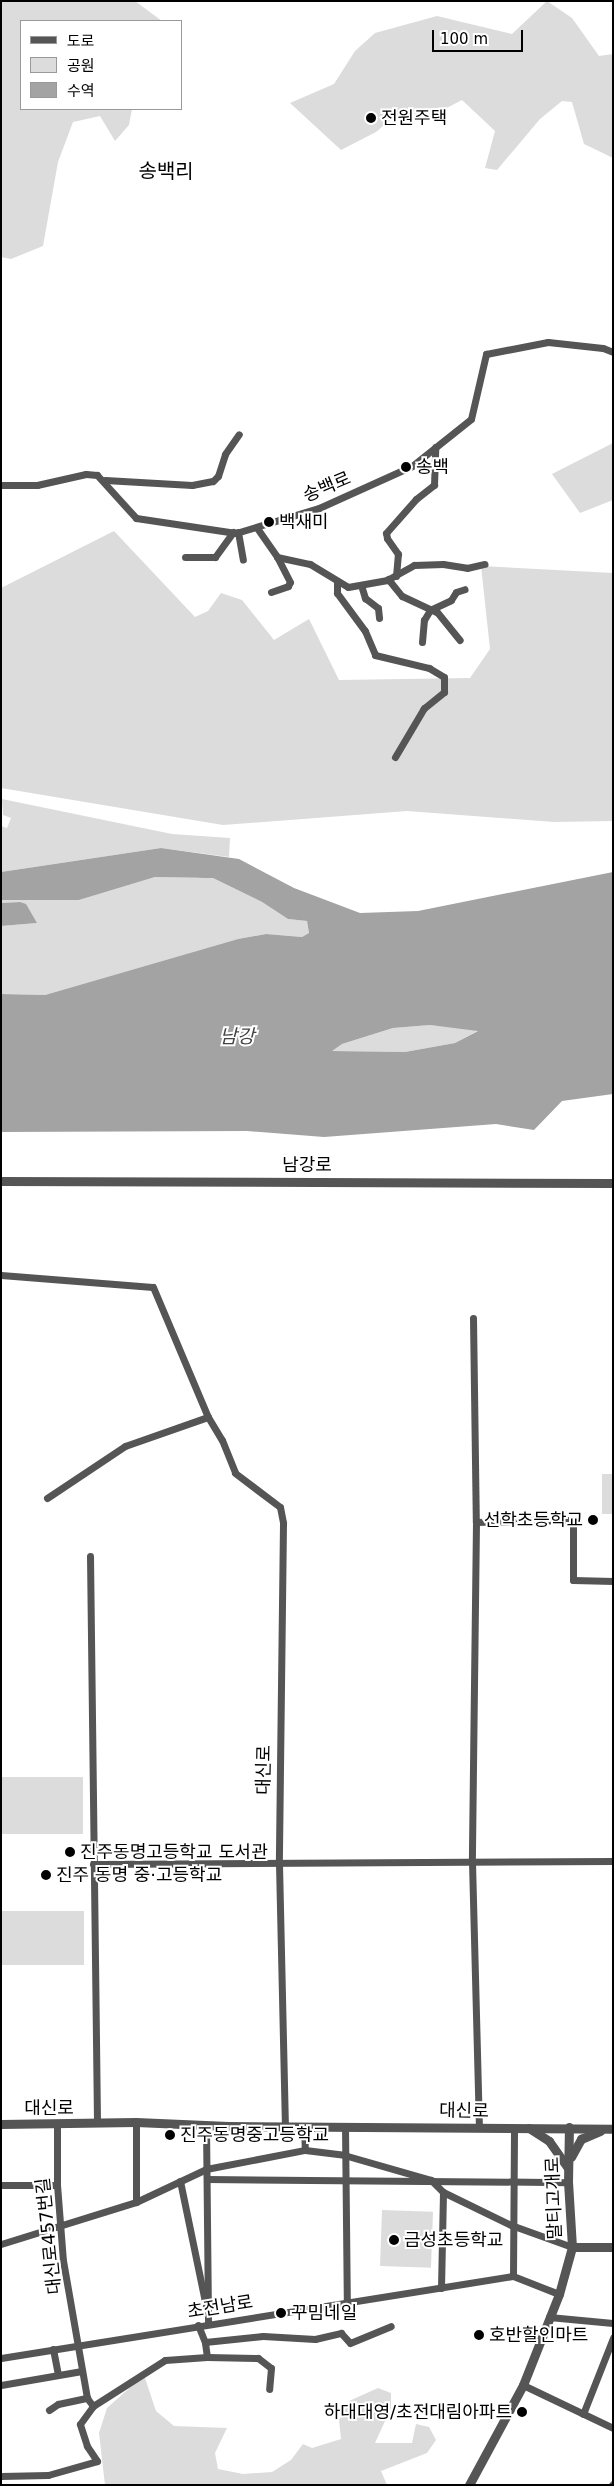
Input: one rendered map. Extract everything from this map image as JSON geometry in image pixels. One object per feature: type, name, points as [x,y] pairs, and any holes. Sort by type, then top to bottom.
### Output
[{"type":"street","name":"송백로","points":[[105,480],[136,518],[165,525],[236,532],[257,528],[319,508],[412,466],[472,420],[486,354],[548,342],[603,348],[613,352]]},
{"type":"street","points":[[1,485],[37,485],[86,474],[105,480],[192,485],[213,480],[218,476],[225,454],[239,434]]},
{"type":"street","points":[[396,576],[398,554],[386,533],[416,499],[434,486],[435,448]]},
{"type":"street","points":[[257,528],[277,557],[290,582],[288,586],[272,592]]},
{"type":"street","points":[[184,557],[215,557],[236,532]]},
{"type":"street","points":[[236,532],[243,560]]},
{"type":"street","points":[[277,557],[310,564],[348,586],[388,580],[414,565],[443,564],[467,568],[485,564]]},
{"type":"street","points":[[388,580],[402,596],[439,614],[460,640]]},
{"type":"street","points":[[337,581],[337,593],[365,632],[374,655],[429,668],[444,677],[444,692],[424,708],[395,757]]},
{"type":"street","points":[[361,585],[365,598],[378,608],[379,618]]},
{"type":"street","points":[[422,642],[424,620],[430,610],[451,600],[456,592],[465,590]]},
{"type":"street","name":"남강로","points":[[1,1181],[613,1184]]},
{"type":"street","points":[[1,1275],[153,1287],[208,1417],[125,1446],[47,1498]]},
{"type":"street","points":[[473,1318],[476,1522],[472,1862],[479,2127]]},
{"type":"street","name":"대신로","points":[[208,1417],[222,1440],[235,1473],[280,1507],[283,1523],[279,1864],[285,2125]]},
{"type":"street","points":[[476,1522],[573,1520],[573,1580],[613,1581]]},
{"type":"street","name":"대신로","points":[[90,1556],[97,2123]]},
{"type":"street","points":[[93,1864],[613,1861]]},
{"type":"street","points":[[136,2122],[136,2202]]},
{"type":"street","name":"대신로","points":[[1,2124],[136,2122],[206,2126],[569,2127],[613,2129]]},
{"type":"street","name":"대신로457번길","points":[[57,2124],[57,2185],[60,2227],[77,2345],[87,2398]]},
{"type":"street","points":[[206,2126],[208,2324]]},
{"type":"street","points":[[304,2126],[305,2150]]},
{"type":"street","points":[[345,2126],[347,2303]]},
{"type":"street","name":"말티고개로","points":[[469,2485],[523,2385],[558,2294],[572,2247],[568,2182],[569,2127]]},
{"type":"street","points":[[514,2128],[513,2276],[558,2294]]},
{"type":"street","points":[[529,2128],[549,2142],[568,2170]]},
{"type":"street","points":[[568,2170],[573,2150],[582,2139],[592,2132],[613,2129]]},
{"type":"street","points":[[1,2244],[136,2202],[206,2169],[305,2150],[344,2155],[431,2180],[443,2192],[513,2225],[572,2247],[613,2247]]},
{"type":"street","points":[[207,2179],[568,2182]]},
{"type":"street","points":[[180,2181],[203,2300],[208,2309]]},
{"type":"street","points":[[1,2185],[57,2185]]},
{"type":"street","points":[[441,2288],[443,2192]]},
{"type":"street","name":"초전남로","points":[[1,2358],[513,2276]]},
{"type":"street","points":[[549,2317],[613,2323]]},
{"type":"street","points":[[198,2325],[207,2357]]},
{"type":"street","points":[[204,2342],[263,2336],[315,2339],[341,2333],[348,2342],[354,2343],[391,2326]]},
{"type":"street","points":[[583,2414],[613,2338]]},
{"type":"street","points":[[53,2349],[58,2375]]},
{"type":"street","points":[[1,2476],[48,2475],[97,2461],[86,2446],[80,2424],[93,2406],[165,2360],[207,2357],[258,2358],[271,2368],[268,2389]]},
{"type":"street","points":[[1,2385],[82,2371]]},
{"type":"street","points":[[523,2385],[613,2428]]},
{"type":"street","points":[[49,2410],[58,2404],[87,2398],[93,2406]]},
{"type":"green space","points":[[1,1],[135,1],[161,20],[20,20],[20,110],[132,110],[129,125],[115,141],[100,116],[73,122],[58,162],[43,246],[11,259],[1,257]]},
{"type":"green space","points":[[547,1],[572,18],[599,56],[613,54],[613,158],[584,144],[572,102],[562,101],[540,119],[497,170],[485,168],[495,131],[462,100],[437,113],[395,116],[376,132],[341,150],[290,103],[334,84],[355,51],[375,33],[437,16],[512,34]]},
{"type":"green space","points":[[613,443],[613,500],[580,513],[552,474]]},
{"type":"green space","points":[[114,531],[195,617],[208,611],[221,593],[242,600],[274,640],[309,619],[339,680],[470,678],[490,649],[481,566],[613,573],[613,821],[554,822],[407,811],[223,825],[1,788],[1,588]]},
{"type":"green space","points":[[2,799],[172,834],[230,838],[229,857],[161,848],[1,872],[1,826],[7,828],[11,818],[3,815]]},
{"type":"green space","points":[[155,877],[213,878],[262,902],[288,919],[307,921],[309,933],[302,937],[266,934],[238,939],[45,995],[1,994],[1,926],[37,923],[20,902],[1,903],[1,900],[79,900]]},
{"type":"green space","points":[[430,1025],[479,1030],[455,1043],[405,1052],[331,1051],[342,1044],[393,1028]]},
{"type":"green space","points":[[602,1474],[613,1474],[613,1514],[602,1514]]},
{"type":"green space","points":[[1,1777],[83,1777],[83,1834],[1,1834]]},
{"type":"green space","points":[[1,1911],[84,1911],[84,1965],[1,1965]]},
{"type":"green space","points":[[382,2210],[433,2212],[431,2268],[380,2266]]},
{"type":"green space","points":[[144,2375],[156,2411],[174,2426],[227,2428],[215,2453],[218,2469],[243,2474],[272,2472],[291,2460],[303,2444],[312,2448],[341,2439],[339,2420],[349,2401],[378,2388],[391,2393],[391,2408],[375,2443],[412,2443],[416,2424],[429,2427],[436,2440],[427,2453],[381,2471],[387,2485],[105,2485],[99,2433],[107,2408]]},
{"type":"water","name":"남강","points":[[161,848],[239,859],[294,888],[360,913],[418,911],[613,872],[613,1094],[562,1101],[534,1130],[496,1124],[324,1137],[247,1131],[1,1132],[1,994],[45,995],[238,939],[266,934],[302,937],[309,933],[307,921],[288,919],[262,902],[213,878],[155,877],[79,900],[1,900],[1,872]],"holes":[[[430,1025],[478,1031],[455,1043],[405,1052],[332,1051],[342,1044],[393,1028]]]},
{"type":"water","points":[[20,902],[26,904],[37,923],[1,926],[1,903]]},
{"type":"place","name":"전원주택","points":[[371,118]]},
{"type":"place","name":"송백","points":[[406,467]]},
{"type":"place","name":"백새미","points":[[269,522]]},
{"type":"place","name":"선학초등학교","points":[[593,1520]]},
{"type":"place","name":"진주동명고등학교 도서관","points":[[70,1852]]},
{"type":"place","name":"진주 동명 중·고등학교","points":[[46,1875]]},
{"type":"place","name":"진주동명중고등학교","points":[[170,2135]]},
{"type":"place","name":"금성초등학교","points":[[394,2240]]},
{"type":"place","name":"꾸밈네일","points":[[281,2313]]},
{"type":"place","name":"호반할인마트","points":[[479,2335]]},
{"type":"place","name":"하대대영/초전대림아파트","points":[[522,2412]]},
{"type":"district","name":"송백리","points":[[166,171]]}]
